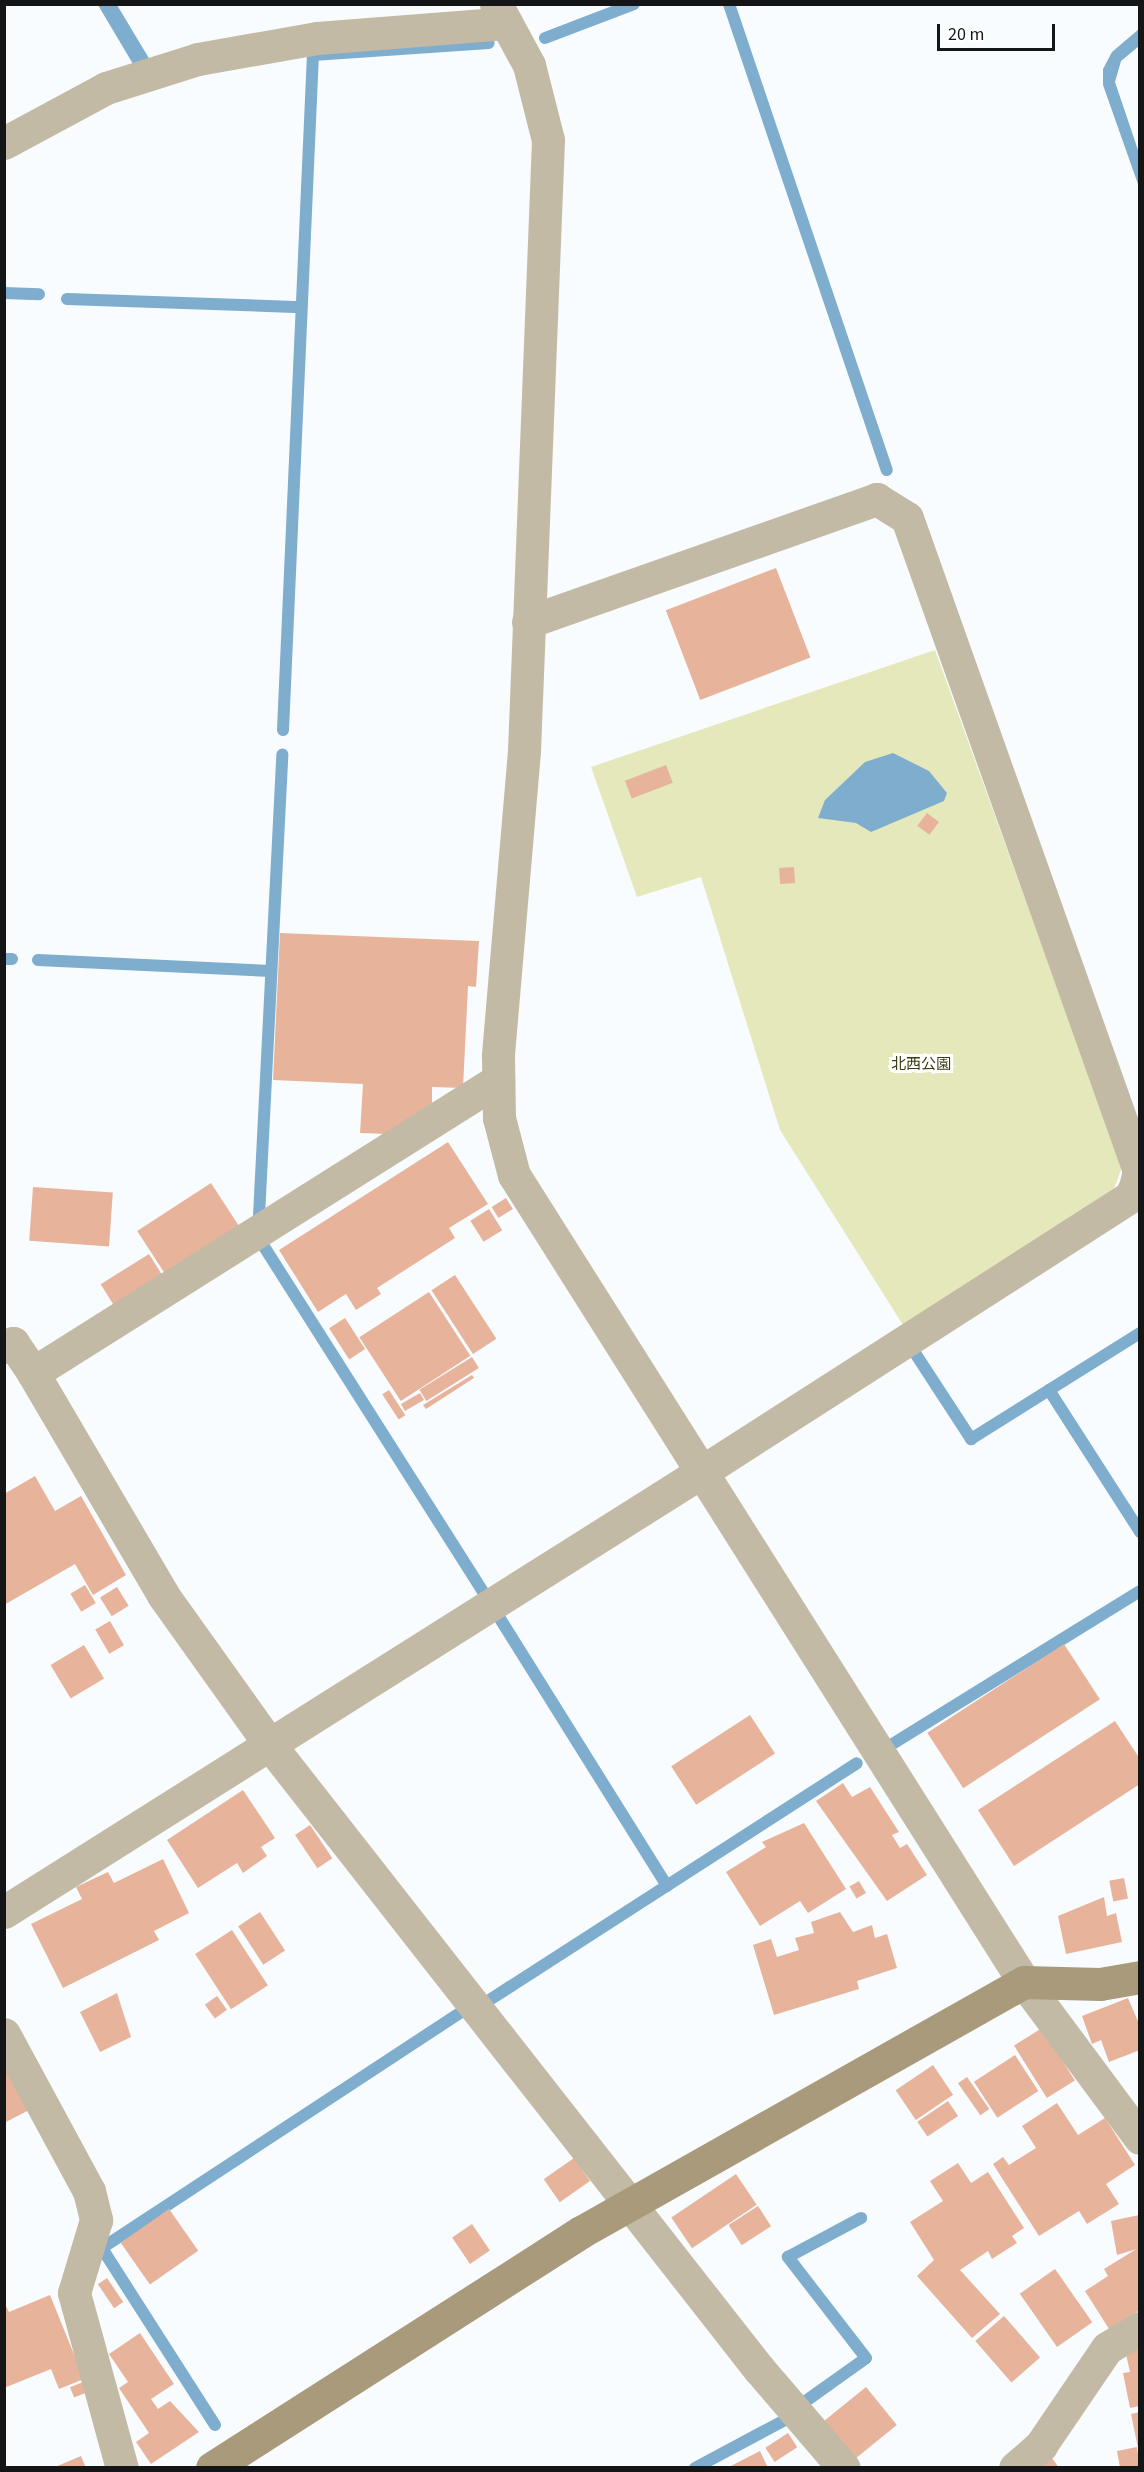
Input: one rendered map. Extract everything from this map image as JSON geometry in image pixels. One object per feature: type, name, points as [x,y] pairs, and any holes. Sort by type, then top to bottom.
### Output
[{"type":"street","points":[[4,143],[106,88],[198,59],[317,38],[501,14],[529,65],[548,140],[528,622],[498,1080],[499,1118],[514,1175],[1024,1982],[1140,2138]]},
{"type":"street","points":[[4,1912],[703,1471],[1130,1197],[1139,1171],[907,518],[877,499],[528,622]]},
{"type":"street","points":[[33,1373],[498,1080]]},
{"type":"street","points":[[4,1347],[13,1343],[33,1373],[163,1596],[270,1745],[630,2204],[844,2468]]},
{"type":"street","points":[[212,2468],[630,2204],[1024,1982],[1100,1984],[1140,1977]]},
{"type":"street","points":[[4,2034],[89,2191],[96,2220],[74,2293],[122,2468]]},
{"type":"street","points":[[1015,2468],[1041,2445],[1107,2348],[1140,2328]]},
{"type":"green space","name":"北西公園","points":[[935,650],[1122,1167],[1114,1189],[903,1325],[780,1130],[701,877],[637,897],[591,767]]},
{"type":"water","points":[[98,5],[117,5],[150,60],[133,64]]},
{"type":"water","points":[[1139,29],[1139,46],[1121,61],[1115,82],[1139,153],[1139,187],[1103,85],[1103,69],[1112,52]]},
{"type":"water","points":[[893,753],[929,771],[947,793],[944,801],[871,832],[856,823],[818,818],[825,800],[865,762]]},
{"type":"building","points":[[776,568],[810,658],[700,700],[666,610]]},
{"type":"building","points":[[666,765],[673,783],[632,799],[625,781]]},
{"type":"building","points":[[927,813],[939,822],[929,835],[917,826]]},
{"type":"building","points":[[794,867],[795,883],[780,884],[779,868]]},
{"type":"building","points":[[280,933],[479,941],[476,987],[468,986],[463,1088],[432,1087],[432,1103],[388,1134],[360,1133],[363,1084],[273,1080]]},
{"type":"building","points":[[448,1142],[488,1204],[449,1228],[455,1238],[377,1288],[381,1294],[356,1310],[346,1294],[318,1312],[279,1250]]},
{"type":"building","points":[[211,1183],[239,1226],[165,1274],[137,1231]]},
{"type":"building","points":[[33,1187],[113,1193],[109,1246],[29,1241]]},
{"type":"building","points":[[506,1198],[513,1209],[498,1218],[492,1207]]},
{"type":"building","points":[[489,1209],[502,1230],[484,1242],[470,1221]]},
{"type":"building","points":[[149,1254],[164,1278],[115,1308],[101,1284]]},
{"type":"building","points":[[455,1275],[496,1339],[473,1354],[432,1290]]},
{"type":"building","points":[[429,1292],[470,1356],[401,1401],[359,1337]]},
{"type":"building","points":[[345,1318],[365,1349],[349,1359],[329,1328]]},
{"type":"building","points":[[472,1357],[479,1368],[426,1401],[419,1390]]},
{"type":"building","points":[[472,1375],[474,1378],[426,1409],[423,1405]]},
{"type":"building","points":[[389,1390],[405,1415],[399,1420],[382,1394]]},
{"type":"building","points":[[420,1393],[424,1400],[405,1411],[401,1404]]},
{"type":"building","points":[[35,1476],[55,1511],[81,1496],[126,1575],[93,1595],[75,1564],[4,1605],[4,1494]]},
{"type":"building","points":[[85,1585],[96,1603],[81,1612],[70,1594]]},
{"type":"building","points":[[117,1587],[129,1606],[112,1616],[100,1598]]},
{"type":"building","points":[[110,1621],[124,1645],[109,1654],[95,1630]]},
{"type":"building","points":[[1064,1644],[1100,1699],[963,1788],[927,1733]]},
{"type":"building","points":[[84,1645],[104,1678],[71,1699],[51,1665]]},
{"type":"building","points":[[750,1715],[775,1754],[696,1805],[671,1766]]},
{"type":"building","points":[[1115,1721],[1140,1759],[1140,1784],[1014,1866],[978,1810]]},
{"type":"building","points":[[843,1783],[852,1797],[870,1787],[899,1832],[892,1835],[900,1848],[907,1844],[927,1875],[887,1901],[816,1801]]},
{"type":"building","points":[[243,1790],[275,1838],[261,1847],[267,1856],[243,1873],[237,1863],[198,1888],[167,1840]]},
{"type":"building","points":[[804,1823],[846,1889],[808,1913],[800,1901],[760,1926],[726,1872],[766,1847],[762,1842]]},
{"type":"building","points":[[310,1825],[332,1858],[317,1868],[295,1835]]},
{"type":"building","points":[[163,1859],[189,1913],[154,1931],[159,1940],[63,1988],[31,1924],[82,1899],[76,1887],[108,1872],[114,1883]]},
{"type":"building","points":[[1124,1878],[1128,1899],[1113,1901],[1109,1881]]},
{"type":"building","points":[[859,1881],[866,1893],[856,1899],[849,1886]]},
{"type":"building","points":[[1104,1897],[1107,1916],[1116,1913],[1122,1942],[1066,1954],[1058,1916]]},
{"type":"building","points":[[260,1912],[285,1951],[263,1965],[238,1926]]},
{"type":"building","points":[[840,1912],[853,1932],[872,1925],[875,1938],[887,1934],[897,1968],[857,1981],[859,1989],[774,2015],[753,1945],[771,1939],[777,1957],[799,1950],[795,1938],[814,1933],[811,1922]]},
{"type":"building","points":[[232,1930],[268,1985],[231,2009],[195,1954]]},
{"type":"building","points":[[117,1993],[131,2037],[100,2052],[80,2012]]},
{"type":"building","points":[[217,1996],[227,2010],[215,2019],[205,2005]]},
{"type":"building","points":[[1128,1998],[1140,2026],[1140,2050],[1109,2062],[1101,2040],[1092,2044],[1082,2016]]},
{"type":"building","points":[[1042,2028],[1075,2081],[1047,2098],[1014,2045]]},
{"type":"building","points":[[1015,2055],[1038,2091],[997,2118],[974,2082]]},
{"type":"building","points":[[4,2057],[31,2109],[4,2123]]},
{"type":"building","points":[[933,2065],[953,2095],[916,2120],[896,2090]]},
{"type":"building","points":[[967,2077],[989,2109],[980,2115],[958,2083]]},
{"type":"building","points":[[948,2101],[958,2116],[927,2137],[917,2122]]},
{"type":"building","points":[[1057,2103],[1078,2135],[1105,2118],[1135,2165],[1106,2184],[1119,2204],[1087,2224],[1079,2211],[1039,2236],[993,2164],[1003,2157],[1009,2165],[1036,2148],[1022,2126]]},
{"type":"building","points":[[574,2158],[590,2181],[560,2202],[544,2179]]},
{"type":"building","points":[[958,2163],[971,2183],[988,2172],[1024,2228],[1012,2236],[1017,2243],[992,2259],[988,2251],[960,2270],[1000,2314],[972,2338],[917,2276],[934,2260],[910,2222],[943,2201],[930,2181]]},
{"type":"building","points":[[736,2174],[757,2205],[692,2248],[671,2218]]},
{"type":"building","points":[[758,2206],[771,2226],[742,2245],[729,2225]]},
{"type":"building","points":[[169,2209],[198,2251],[150,2285],[121,2243]]},
{"type":"building","points":[[1139,2215],[1140,2248],[1117,2255],[1111,2221]]},
{"type":"building","points":[[472,2224],[490,2251],[470,2264],[452,2237]]},
{"type":"building","points":[[1138,2248],[1140,2310],[1109,2329],[1085,2291],[1108,2276],[1104,2269]]},
{"type":"building","points":[[1055,2269],[1092,2322],[1057,2347],[1020,2294]]},
{"type":"building","points":[[107,2278],[123,2302],[114,2308],[98,2284]]},
{"type":"building","points":[[50,2295],[84,2379],[59,2389],[51,2369],[4,2388],[4,2302],[9,2312]]},
{"type":"building","points":[[1004,2316],[1040,2358],[1011,2382],[975,2341]]},
{"type":"building","points":[[140,2333],[174,2384],[151,2399],[158,2409],[170,2401],[199,2432],[151,2464],[136,2442],[149,2433],[119,2388],[128,2382],[109,2354]]},
{"type":"building","points":[[1140,2347],[1140,2406],[1130,2408],[1123,2373],[1130,2372],[1125,2350]]},
{"type":"building","points":[[83,2382],[87,2392],[74,2397],[70,2387]]},
{"type":"building","points":[[866,2387],[897,2425],[855,2459],[824,2421]]},
{"type":"building","points":[[1140,2412],[1140,2448],[1138,2448],[1131,2414]]},
{"type":"building","points":[[788,2433],[797,2447],[775,2462],[765,2448]]},
{"type":"building","points":[[1137,2447],[1140,2468],[1120,2468],[1117,2451]]},
{"type":"building","points":[[760,2451],[768,2468],[727,2468]]},
{"type":"building","points":[[1050,2455],[1059,2468],[1033,2468]]},
{"type":"building","points":[[81,2456],[86,2468],[55,2468],[55,2467]]},
{"type":"waterway","points":[[545,38],[634,4]]},
{"type":"waterway","points":[[729,4],[887,470]]},
{"type":"waterway","points":[[283,730],[313,55],[489,43]]},
{"type":"waterway","points":[[4,293],[39,294]]},
{"type":"waterway","points":[[67,299],[301,307]]},
{"type":"waterway","points":[[259,1216],[282,755]]},
{"type":"waterway","points":[[4,959],[12,959]]},
{"type":"waterway","points":[[38,960],[271,971]]},
{"type":"waterway","points":[[263,1245],[484,1593]]},
{"type":"waterway","points":[[915,1353],[971,1439],[1140,1333]]},
{"type":"waterway","points":[[1049,1390],[1140,1532]]},
{"type":"waterway","points":[[894,1743],[1140,1591]]},
{"type":"waterway","points":[[499,1617],[667,1886]]},
{"type":"waterway","points":[[491,1999],[857,1763]]},
{"type":"waterway","points":[[215,2425],[102,2248],[465,2010]]},
{"type":"waterway","points":[[803,2403],[866,2358],[788,2257],[861,2218]]},
{"type":"waterway","points":[[695,2468],[785,2420]]}]
